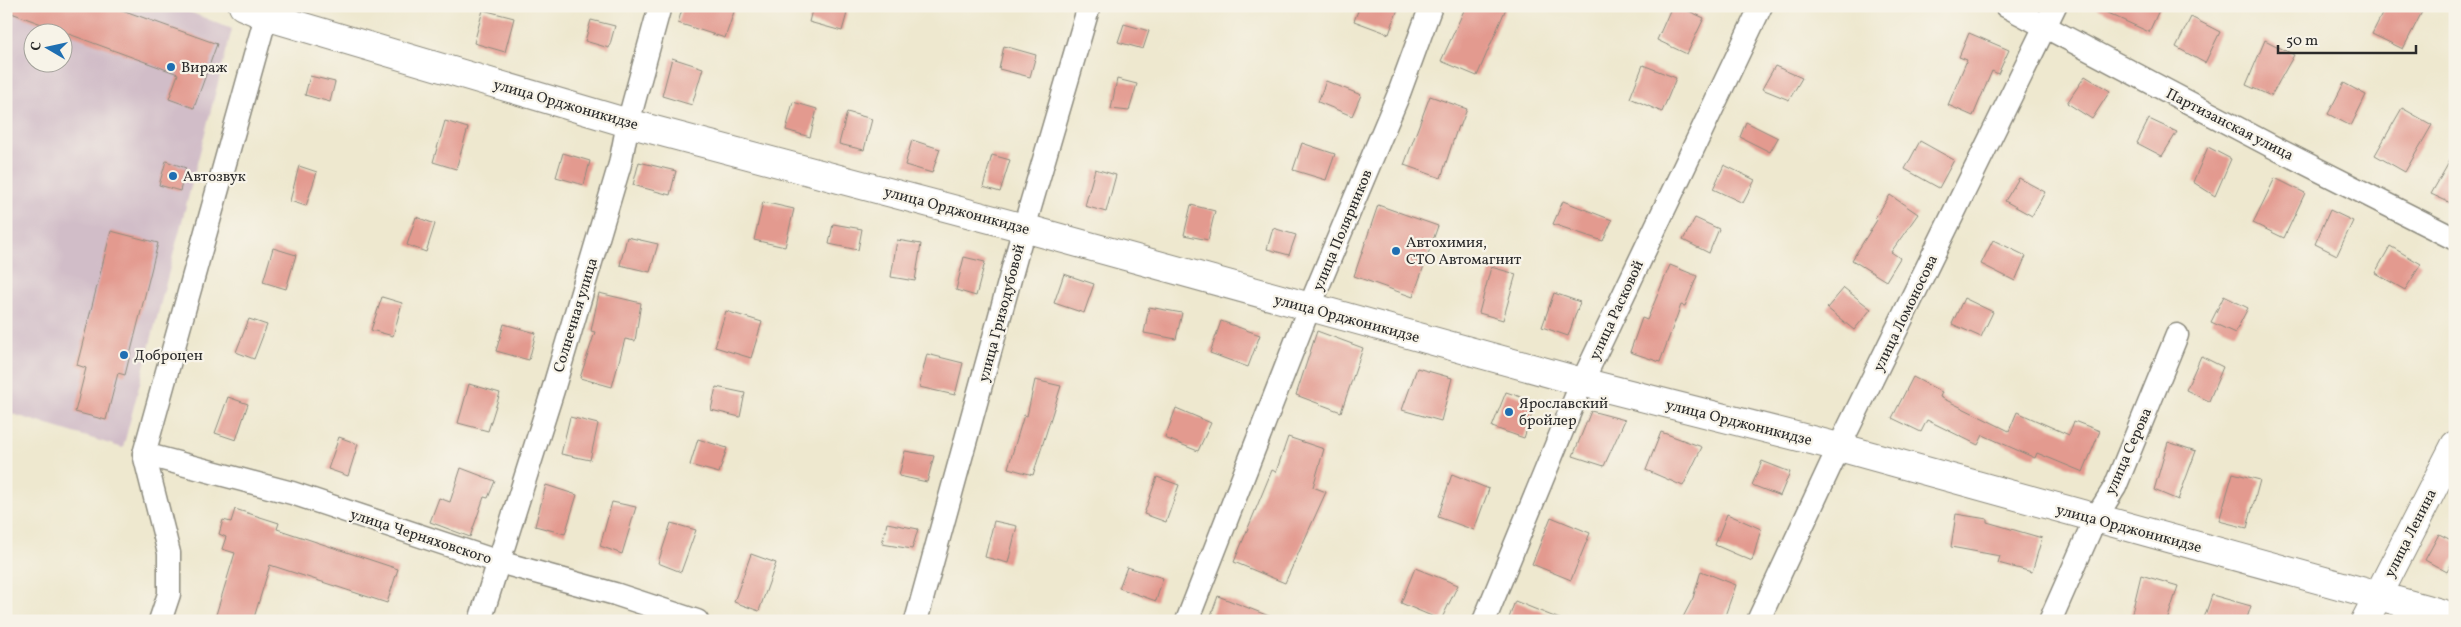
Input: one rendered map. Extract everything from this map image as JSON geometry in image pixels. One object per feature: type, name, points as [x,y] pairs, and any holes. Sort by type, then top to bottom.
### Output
[{"type":"main road","name":"улица Орджоникидзе","points":[[259,9],[628,122],[1024,228],[1582,382],[1839,447],[2455,617]]},
{"type":"main road","name":"улица Ленина","points":[[2365,621],[2455,446]]},
{"type":"street","name":"Солнечная улица","points":[[480,621],[620,164],[628,122],[660,6]]},
{"type":"street","name":"улица Гризодубовой","points":[[916,621],[1024,228],[1089,6]]},
{"type":"street","name":"улица Полярников","points":[[1187,621],[1309,308],[1398,96],[1431,6]]},
{"type":"street","name":"улица Расковой","points":[[1484,621],[1582,382],[1761,6]]},
{"type":"street","name":"Партизанская улица","points":[[2006,6],[2455,239]]},
{"type":"street","name":"улица Ломоносова","points":[[1758,621],[1839,447],[2056,6]]},
{"type":"street","points":[[160,621],[169,594],[169,554],[144,454],[259,9]]},
{"type":"street","name":"улица Серова","points":[[2050,621],[2095,519],[2115,487],[2178,335]]},
{"type":"street","name":"улица Черняховского","points":[[144,454],[292,493],[499,562],[615,594],[697,621]]},
{"type":"shaded area","points":[[6,6],[175,6],[232,29],[123,448],[6,412]]},
{"type":"building","points":[[6,6],[111,6],[217,44],[194,108],[169,99],[178,74],[72,35],[72,22],[36,22],[6,11]]},
{"type":"building","points":[[683,6],[736,6],[725,38],[678,23]]},
{"type":"building","points":[[813,6],[849,6],[842,31],[809,22]]},
{"type":"building","points":[[1360,6],[1399,6],[1389,34],[1354,21]]},
{"type":"building","points":[[1466,6],[1507,6],[1477,76],[1441,61]]},
{"type":"building","points":[[1672,6],[1678,6],[1704,18],[1687,54],[1657,40]]},
{"type":"building","points":[[2092,6],[2161,6],[2149,32]]},
{"type":"building","points":[[2386,6],[2425,6],[2403,49],[2372,34]]},
{"type":"building","points":[[483,10],[514,18],[505,52],[474,43]]},
{"type":"building","points":[[2191,17],[2220,32],[2205,63],[2176,47]]},
{"type":"building","points":[[591,20],[615,26],[609,48],[585,41]]},
{"type":"building","points":[[1124,24],[1149,31],[1143,49],[1118,42]]},
{"type":"building","points":[[1969,33],[2009,50],[1998,74],[1992,71],[1973,116],[1948,105],[1967,60],[1959,57]]},
{"type":"building","points":[[2265,40],[2294,55],[2271,96],[2246,85]]},
{"type":"building","points":[[1004,46],[1036,55],[1030,77],[999,69]]},
{"type":"building","points":[[672,58],[703,68],[692,105],[662,96]]},
{"type":"building","points":[[1643,65],[1676,78],[1662,112],[1630,98]]},
{"type":"building","points":[[1775,66],[1802,78],[1789,100],[1762,89]]},
{"type":"building","points":[[310,76],[335,82],[330,102],[305,95]]},
{"type":"building","points":[[2085,76],[2110,91],[2092,119],[2067,103]]},
{"type":"building","points":[[1117,79],[1137,84],[1129,111],[1111,109]]},
{"type":"building","points":[[1326,81],[1361,95],[1352,116],[1318,102]]},
{"type":"building","points":[[2344,83],[2366,95],[2351,126],[2328,114]]},
{"type":"building","points":[[1430,96],[1467,109],[1460,127],[1458,126],[1441,178],[1404,165]]},
{"type":"building","points":[[793,102],[817,109],[810,137],[786,130]]},
{"type":"building","points":[[2402,108],[2432,125],[2405,172],[2375,155]]},
{"type":"building","points":[[847,112],[872,119],[864,150],[839,144]]},
{"type":"building","points":[[2149,119],[2177,132],[2162,156],[2137,143]]},
{"type":"building","points":[[445,121],[468,128],[456,169],[433,162]]},
{"type":"building","points":[[1746,122],[1778,138],[1770,152],[1740,137]]},
{"type":"building","points":[[912,140],[940,149],[932,173],[905,165]]},
{"type":"building","points":[[1920,141],[1954,160],[1939,188],[1905,169]]},
{"type":"building","points":[[1302,143],[1335,154],[1326,180],[1293,170]]},
{"type":"building","points":[[2208,147],[2231,159],[2215,196],[2193,182]]},
{"type":"building","points":[[2455,152],[2455,205],[2431,194]]},
{"type":"building","points":[[563,153],[590,161],[584,185],[556,177]]},
{"type":"building","points":[[992,155],[1010,160],[1000,192],[983,187]]},
{"type":"building","name":"Автозвук","points":[[166,161],[186,168],[180,191],[159,185]]},
{"type":"building","points":[[639,162],[676,171],[670,195],[633,185]]},
{"type":"building","points":[[1724,165],[1755,180],[1743,203],[1713,189]]},
{"type":"building","points":[[299,166],[317,172],[306,206],[290,201]]},
{"type":"building","points":[[1095,169],[1116,175],[1106,212],[1085,206]]},
{"type":"building","points":[[2019,178],[2045,192],[2032,216],[2005,201]]},
{"type":"building","points":[[2275,178],[2305,193],[2284,238],[2253,223]]},
{"type":"building","points":[[1890,195],[1918,214],[1891,252],[1900,258],[1886,281],[1852,260]]},
{"type":"building","points":[[1563,201],[1612,220],[1603,241],[1553,224]]},
{"type":"building","points":[[763,202],[794,209],[785,247],[754,240]]},
{"type":"building","points":[[1191,205],[1215,211],[1208,240],[1184,235]]},
{"type":"building","name":"Автохимия, СТО Автомагнит","points":[[1378,205],[1438,226],[1413,297],[1354,276]]},
{"type":"building","points":[[2330,210],[2353,221],[2337,255],[2315,244]]},
{"type":"building","points":[[416,217],[435,224],[426,252],[407,245]]},
{"type":"building","points":[[1695,218],[1719,229],[1709,253],[1683,240]]},
{"type":"building","points":[[833,224],[862,229],[858,250],[829,244]]},
{"type":"building","points":[[1273,228],[1296,235],[1289,255],[1267,249]]},
{"type":"building","points":[[111,231],[158,243],[125,375],[118,373],[106,420],[75,412],[86,368],[77,365]]},
{"type":"building","points":[[627,237],[658,244],[650,272],[620,265]]},
{"type":"building","points":[[897,240],[921,244],[915,281],[891,277]]},
{"type":"building","points":[[1993,240],[2026,256],[2015,281],[1981,264]]},
{"type":"building","points":[[2390,246],[2421,264],[2405,290],[2375,273]]},
{"type":"building","points":[[273,248],[296,255],[286,289],[263,282]]},
{"type":"building","points":[[964,257],[985,262],[976,296],[956,290]]},
{"type":"building","points":[[1670,265],[1697,276],[1685,306],[1681,305],[1660,362],[1630,352],[1642,318],[1647,320]]},
{"type":"building","points":[[1491,267],[1516,274],[1503,320],[1479,313]]},
{"type":"building","points":[[1064,274],[1094,284],[1084,313],[1054,303]]},
{"type":"building","points":[[1844,288],[1871,309],[1854,330],[1827,308]]},
{"type":"building","points":[[599,293],[641,303],[635,341],[625,339],[612,387],[580,378],[595,332],[591,331]]},
{"type":"building","points":[[1554,293],[1580,302],[1568,336],[1542,327]]},
{"type":"building","points":[[2224,296],[2248,308],[2235,333],[2211,322]]},
{"type":"building","points":[[382,297],[402,303],[393,336],[371,330]]},
{"type":"building","points":[[1964,298],[1993,312],[1981,337],[1952,324]]},
{"type":"building","points":[[1149,307],[1182,313],[1176,339],[1144,333]]},
{"type":"building","points":[[726,311],[762,322],[751,358],[715,347]]},
{"type":"building","points":[[249,319],[267,325],[254,359],[236,352]]},
{"type":"building","points":[[1221,321],[1260,335],[1248,367],[1210,353]]},
{"type":"building","points":[[504,324],[536,333],[529,360],[496,351]]},
{"type":"building","points":[[1317,331],[1363,348],[1341,412],[1296,395]]},
{"type":"building","points":[[927,354],[963,363],[955,395],[919,387]]},
{"type":"building","points":[[2201,356],[2223,367],[2209,401],[2186,390]]},
{"type":"building","points":[[1417,368],[1452,378],[1441,421],[1402,410]]},
{"type":"building","points":[[1913,377],[1942,392],[1940,397],[2009,431],[2017,412],[2069,435],[2074,421],[2100,431],[2083,472],[2037,453],[2035,458],[1983,435],[1978,445],[1927,420],[1921,432],[1892,418]]},
{"type":"building","points":[[1035,380],[1061,386],[1033,475],[1008,468],[1024,415],[1027,416]]},
{"type":"building","points":[[469,384],[500,393],[488,431],[458,423]]},
{"type":"building","points":[[716,387],[745,393],[740,417],[711,410]]},
{"type":"building","points":[[1506,392],[1536,402],[1524,438],[1492,427]]},
{"type":"building","points":[[228,397],[248,404],[236,440],[215,433]]},
{"type":"building","points":[[1176,408],[1211,423],[1198,451],[1165,438]]},
{"type":"building","points":[[1591,411],[1625,420],[1604,466],[1573,456]]},
{"type":"building","points":[[570,417],[598,424],[590,460],[561,454]]},
{"type":"building","points":[[1661,432],[1702,447],[1683,486],[1646,470]]},
{"type":"building","points":[[339,437],[358,444],[348,476],[328,469]]},
{"type":"building","points":[[1288,437],[1324,449],[1313,487],[1326,492],[1285,583],[1234,562],[1272,470],[1276,472]]},
{"type":"building","points":[[698,439],[727,448],[719,473],[690,465]]},
{"type":"building","points":[[2168,442],[2196,451],[2178,500],[2154,490]]},
{"type":"building","points":[[905,451],[934,456],[927,482],[899,476]]},
{"type":"building","points":[[1762,461],[1790,472],[1780,496],[1752,485]]},
{"type":"building","points":[[461,468],[495,481],[488,498],[484,497],[470,537],[430,522],[439,498],[450,502]]},
{"type":"building","points":[[2233,473],[2260,480],[2247,528],[2219,521]]},
{"type":"building","points":[[1452,474],[1489,489],[1474,530],[1438,517]]},
{"type":"building","points":[[1157,477],[1179,485],[1166,522],[1144,514]]},
{"type":"building","points":[[546,485],[577,495],[565,534],[535,526]]},
{"type":"building","points":[[612,502],[636,507],[622,554],[600,546]]},
{"type":"building","points":[[235,509],[279,523],[277,529],[398,569],[387,603],[270,565],[253,621],[214,621],[235,553],[222,549],[226,537],[219,534],[223,520],[231,522]]},
{"type":"building","points":[[1727,514],[1761,529],[1752,561],[1715,545]]},
{"type":"building","points":[[1956,514],[1987,519],[1987,522],[2042,538],[2032,572],[1998,563],[2000,556],[1951,547]]},
{"type":"building","points":[[1551,517],[1590,533],[1571,580],[1532,564]]},
{"type":"building","points":[[994,521],[1017,526],[1008,563],[985,557]]},
{"type":"building","points":[[671,523],[696,530],[681,572],[658,563]]},
{"type":"building","points":[[887,523],[918,529],[912,549],[882,544]]},
{"type":"building","points":[[2439,534],[2455,542],[2455,557],[2447,572],[2425,560]]},
{"type":"building","points":[[751,554],[776,563],[759,611],[734,602]]},
{"type":"building","points":[[1127,567],[1163,578],[1156,601],[1119,588]]},
{"type":"building","points":[[1415,568],[1458,585],[1441,620],[1401,603]]},
{"type":"building","points":[[1701,571],[1736,585],[1723,621],[1681,621],[1693,598]]},
{"type":"building","points":[[2141,575],[2178,586],[2167,621],[2130,621]]},
{"type":"building","points":[[2212,595],[2251,606],[2246,621],[2203,621]]},
{"type":"building","points":[[1218,596],[1279,620],[1209,621]]},
{"type":"building","points":[[1515,601],[1562,620],[1562,621],[1508,621]]},
{"type":"place","name":"Вираж","points":[[171,67]]},
{"type":"place","name":"Автозвук","points":[[173,176]]},
{"type":"place","name":"Автохимия, СТО Автомагнит","points":[[1396,251]]},
{"type":"place","name":"Доброцен","points":[[124,355]]},
{"type":"place","name":"Ярославский бройлер","points":[[1509,412]]}]
